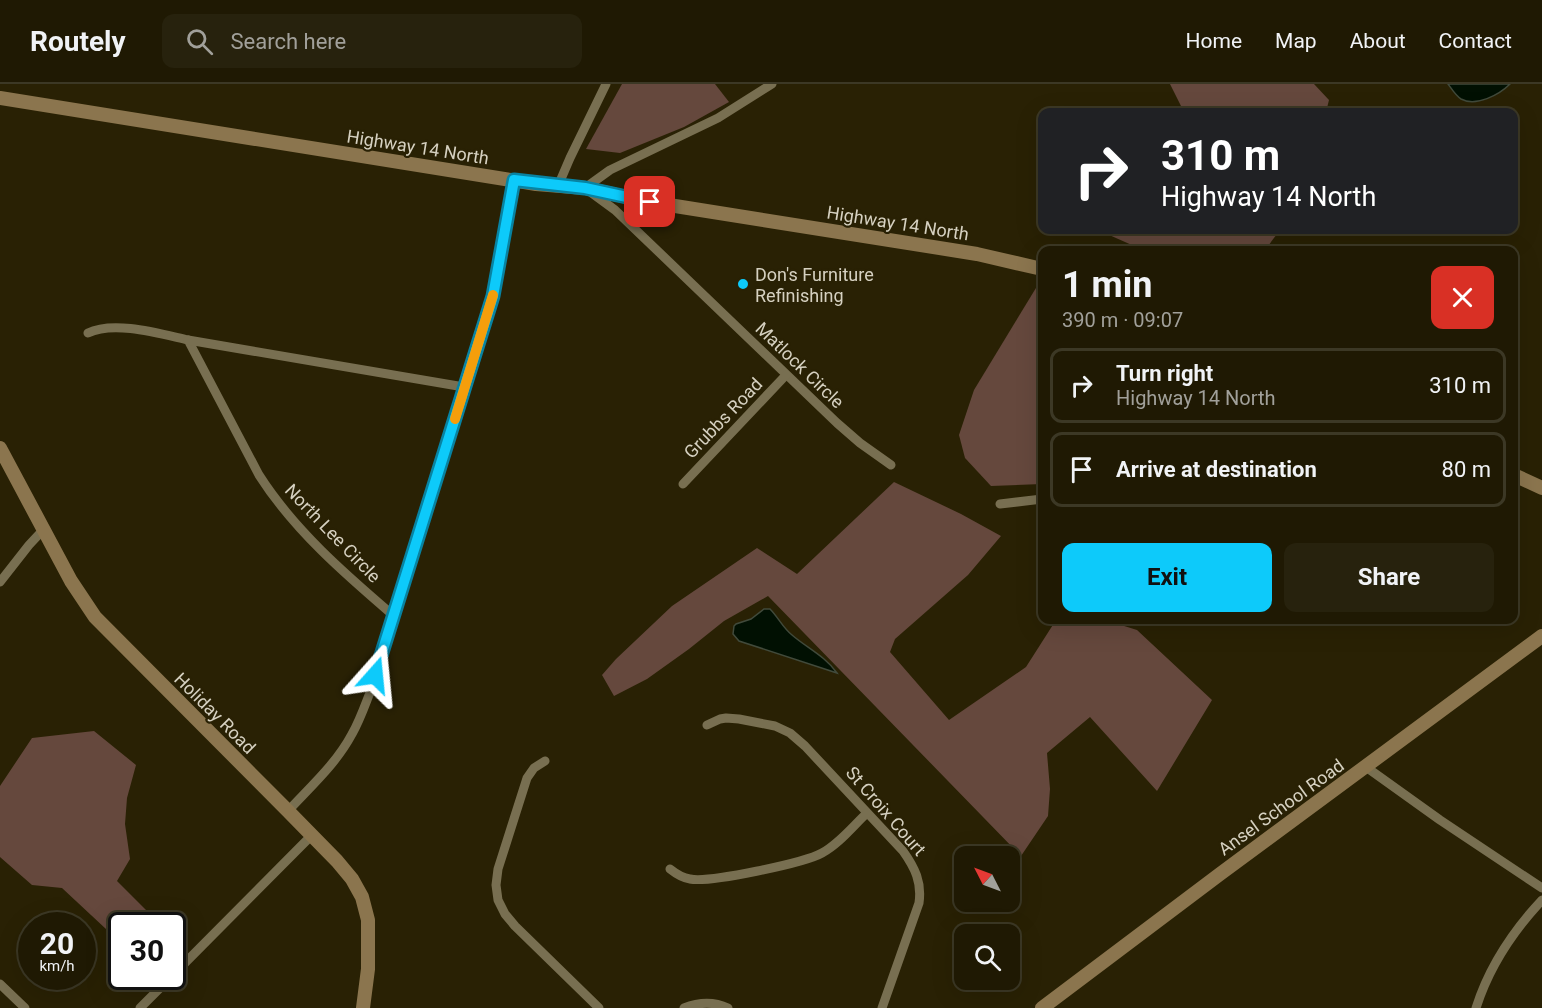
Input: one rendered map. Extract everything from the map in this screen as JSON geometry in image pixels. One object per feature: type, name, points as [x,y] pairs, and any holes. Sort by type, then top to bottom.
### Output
[{"type":"street","points":[[558,186],[606,84]]},
{"type":"street","points":[[585,188],[610,170],[718,118],[772,84]]},
{"type":"street","name":"Highway 14 North","points":[[0,98],[514,180],[585,188],[650,202],[976,254],[1038,268]]},
{"type":"street","points":[[288,811],[341,753],[352,735],[369,694],[493,296],[514,180]]},
{"type":"street","name":"Matlock Circle","points":[[585,188],[615,210],[837,423],[891,465]]},
{"type":"street","points":[[88,333],[103,328],[151,332],[465,387]]},
{"type":"street","name":"North Lee Circle","points":[[188,340],[271,494],[332,560],[394,616]]},
{"type":"street","name":"Grubbs Road","points":[[683,484],[786,375]]},
{"type":"street","name":"Holiday Road","points":[[0,448],[71,581],[95,617],[312,835],[352,879],[367,912],[368,969],[363,1008]]},
{"type":"street","points":[[1518,477],[1542,488]]},
{"type":"street","points":[[1000,504],[1038,499]]},
{"type":"street","points":[[0,582],[43,530]]},
{"type":"street","name":"Ansel School Road","points":[[1042,1008],[1542,636]]},
{"type":"street","name":"St Croix Court","points":[[707,725],[720,719],[732,718],[775,726],[798,738],[903,851],[913,865],[920,888],[917,912],[882,1008]]},
{"type":"street","points":[[545,761],[534,768],[527,778],[498,869],[497,893],[501,907],[515,926],[599,1008]]},
{"type":"street","points":[[1366,767],[1542,888]]},
{"type":"street","points":[[670,869],[692,880],[711,879],[813,857],[831,847],[867,813]]},
{"type":"street","points":[[186,962],[312,835]]},
{"type":"street","points":[[1476,1008],[1496,961],[1511,938],[1542,900]]},
{"type":"street","points":[[0,984],[25,1008]]},
{"type":"street","points":[[140,1008],[158,990]]},
{"type":"street","points":[[684,1008],[708,1002],[728,1008]]},
{"type":"shaded area","points":[[622,84],[715,84],[729,102],[684,127],[620,153],[586,149]]},
{"type":"shaded area","points":[[1170,84],[1314,84],[1329,100],[1327,108],[1182,108]]},
{"type":"shaded area","points":[[1448,84],[1510,84],[1494,96],[1473,102],[1461,99]]},
{"type":"shaded area","points":[[1107,234],[1277,234],[1268,246],[1134,246]]},
{"type":"shaded area","points":[[1038,285],[1038,484],[991,486],[965,458],[959,435],[974,390]]},
{"type":"shaded area","points":[[894,482],[1001,536],[968,575],[895,639],[890,652],[949,720],[1026,667],[1053,624],[1118,624],[1137,630],[1212,700],[1157,791],[1090,717],[1047,753],[1050,789],[1048,816],[1021,856],[1020,846],[1011,846],[768,596],[724,621],[647,679],[614,696],[602,675],[616,659],[672,606],[757,548],[797,574]]},
{"type":"shaded area","points":[[764,609],[770,609],[789,632],[837,673],[739,641],[733,634],[734,626],[751,619]]},
{"type":"shaded area","points":[[94,731],[136,765],[127,798],[125,824],[130,859],[117,881],[148,912],[108,912],[108,931],[96,920],[96,912],[88,912],[62,888],[32,885],[0,857],[0,786],[32,738]]},
{"type":"slow traffic","points":[[455,419],[493,295]]},
{"type":"place","name":"Don's Furniture Refinishing","points":[[743,284]]},
{"type":"route","points":[[375,675],[493,296],[514,180],[585,188],[650,202]]}]
